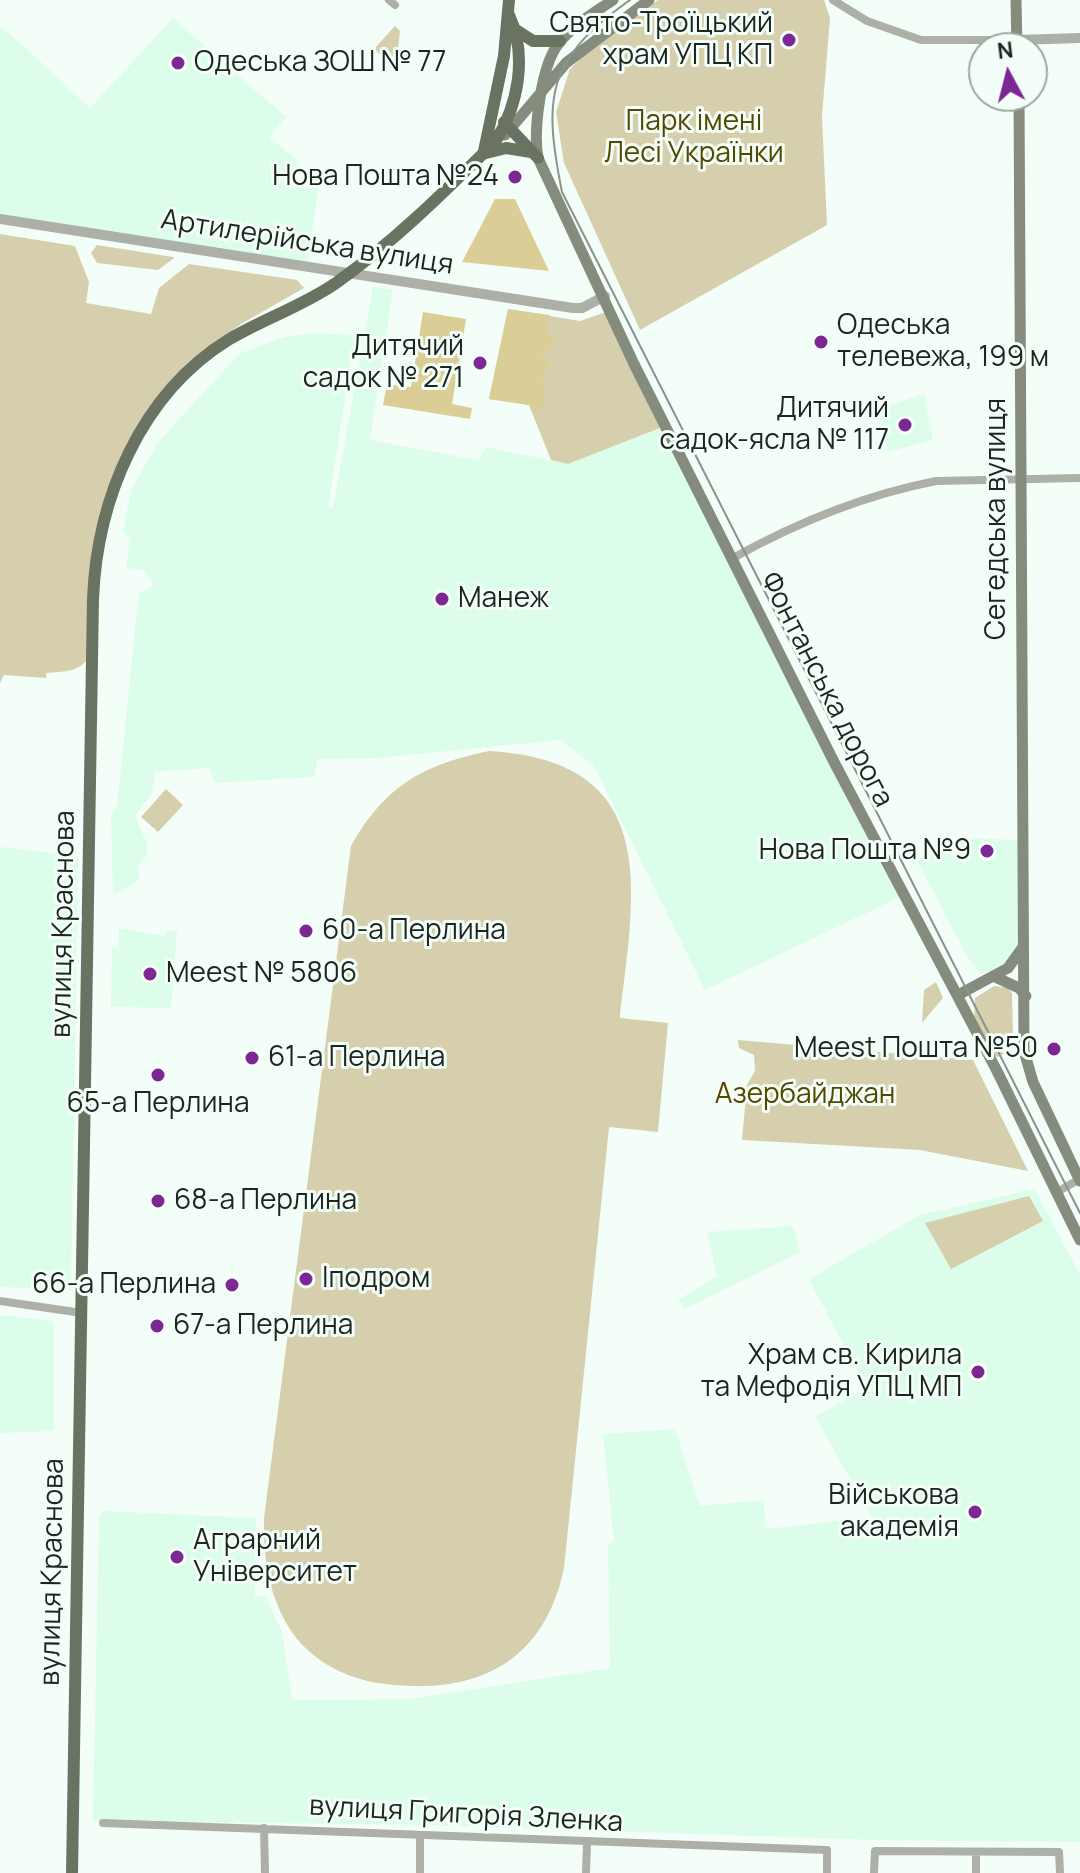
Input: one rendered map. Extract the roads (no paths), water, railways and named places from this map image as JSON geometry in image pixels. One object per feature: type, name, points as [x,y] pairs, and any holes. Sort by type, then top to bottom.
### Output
[{"type":"main road","points":[[509,0],[496,100],[483,154],[506,148],[536,156]]},
{"type":"main road","points":[[536,156],[536,131],[552,54],[560,41],[613,0]]},
{"type":"main road","points":[[508,129],[578,53],[649,0]]},
{"type":"main road","points":[[1016,0],[1017,32]]},
{"type":"main road","points":[[509,15],[516,30],[533,41],[560,41]]},
{"type":"main road","name":"вулиця Краснова","points":[[72,1873],[93,599],[104,510],[132,446],[165,398],[202,359],[229,340],[349,274],[374,256],[508,129],[516,93],[516,30]]},
{"type":"main road","points":[[560,41],[564,50],[578,53]]},
{"type":"main road","points":[[496,100],[508,129],[536,156]]},
{"type":"main road","name":"Сегедська вулиця","points":[[1019,112],[1024,1051],[1033,1082],[1080,1180]]},
{"type":"main road","name":"Фонтанська дорога","points":[[536,156],[605,296],[634,364],[834,762],[958,995],[1080,1240]]},
{"type":"main road","points":[[958,995],[1016,960],[1025,941]]},
{"type":"main road","points":[[993,976],[1019,988],[1026,996]]},
{"type":"street","points":[[833,0],[867,21],[921,40],[968,42]]},
{"type":"street","points":[[1048,41],[1080,38]]},
{"type":"street","name":"Артилерійська вулиця","points":[[0,219],[573,308],[582,308],[605,296]]},
{"type":"street","points":[[733,558],[843,505],[914,485],[936,481],[1080,478]]},
{"type":"street","points":[[1057,1192],[1080,1180]]},
{"type":"street","points":[[0,1301],[82,1313]]},
{"type":"street","name":"вулиця Григорія Зленка","points":[[103,1823],[827,1850],[827,1873]]},
{"type":"street","points":[[264,1828],[265,1873]]},
{"type":"street","points":[[420,1837],[420,1873]]},
{"type":"street","points":[[586,1873],[587,1843]]},
{"type":"street","points":[[874,1873],[875,1851],[1059,1852],[1060,1873]]},
{"type":"street","points":[[976,1852],[976,1873]]},
{"type":"tram line","points":[[630,0],[581,42],[557,82],[553,130],[562,192],[1080,1213]]},
{"type":"place","name":"Свято-Троїцький храм УПЦ КП","points":[[789,40]]},
{"type":"place","name":"Одеська ЗОШ № 77","points":[[178,63]]},
{"type":"place","name":"Нова Пошта №24","points":[[515,177]]},
{"type":"place","name":"Одеська телевежа, 199 м","points":[[821,342]]},
{"type":"place","name":"Дитячий садок № 271","points":[[480,363]]},
{"type":"place","name":"Дитячий садок-ясла № 117","points":[[905,425]]},
{"type":"place","name":"Манеж","points":[[442,599]]},
{"type":"place","name":"Нова Пошта №9","points":[[987,851]]},
{"type":"place","name":"60-а Перлина","points":[[306,931]]},
{"type":"place","name":"Meest № 5806","points":[[150,974]]},
{"type":"place","name":"Meest Пошта №50","points":[[1054,1049]]},
{"type":"place","name":"61-а Перлина","points":[[252,1058]]},
{"type":"place","name":"65-а Перлина","points":[[158,1075]]},
{"type":"place","name":"68-а Перлина","points":[[158,1201]]},
{"type":"place","name":"Іподром","points":[[306,1279]]},
{"type":"place","name":"66-а Перлина","points":[[232,1285]]},
{"type":"place","name":"67-а Перлина","points":[[157,1326]]},
{"type":"place","name":"Храм св. Кирила та Мефодія УПЦ МП","points":[[978,1372]]},
{"type":"place","name":"Військова академія","points":[[975,1512]]},
{"type":"place","name":"Аграрний Університет","points":[[177,1557]]},
{"type":"park label","name":"Парк імені Лесі Українки","points":[[694,138]]},
{"type":"park label","name":"Азербайджан","points":[[805,1095]]}]
